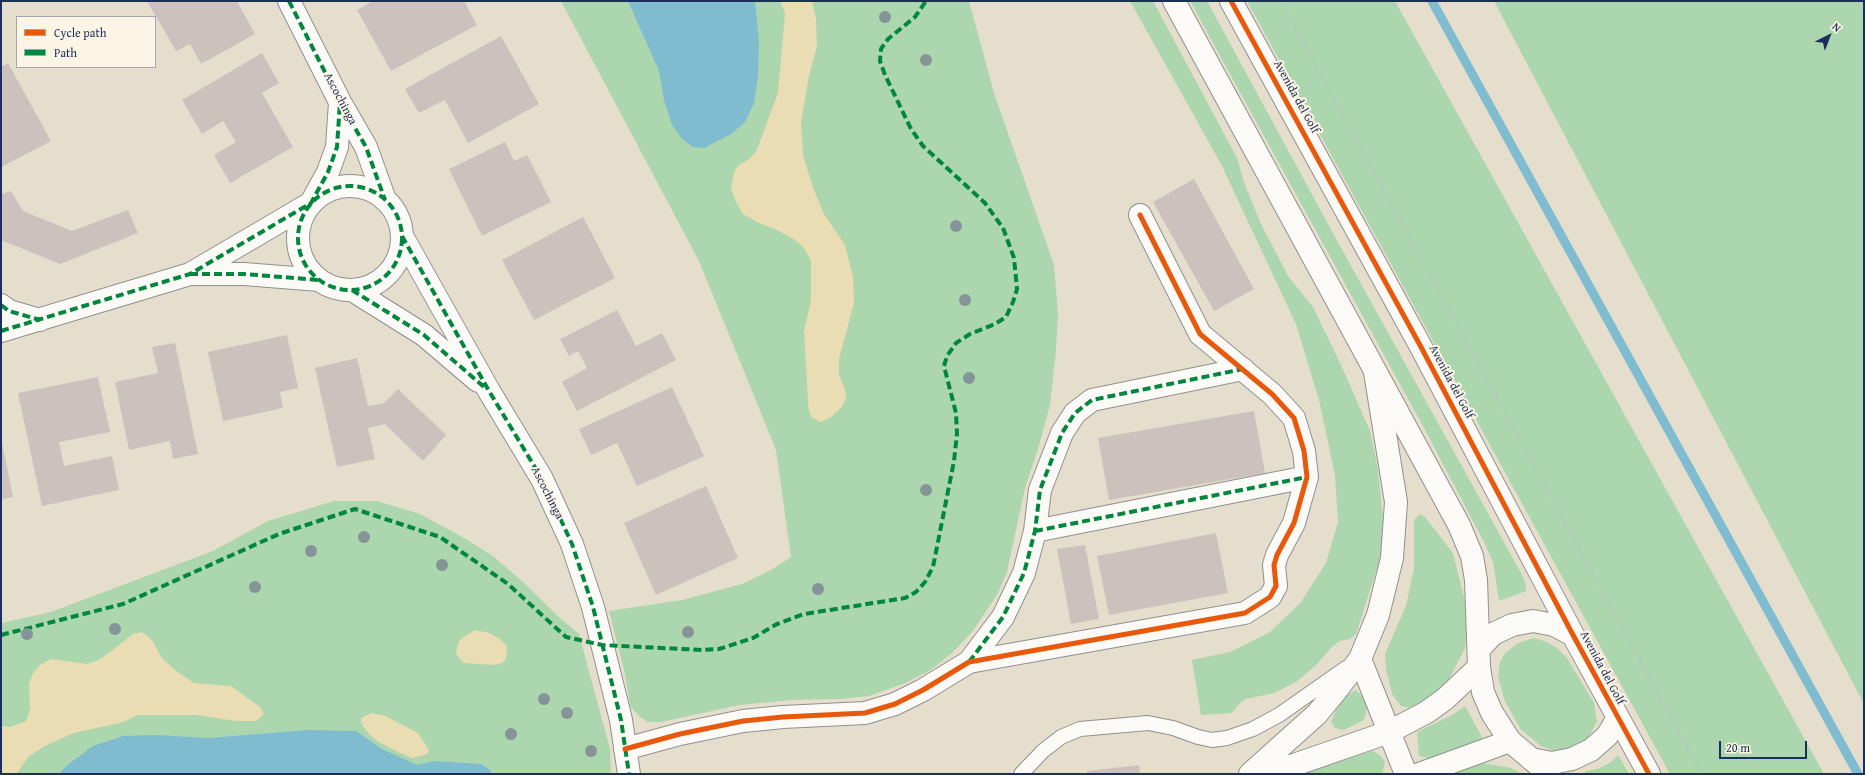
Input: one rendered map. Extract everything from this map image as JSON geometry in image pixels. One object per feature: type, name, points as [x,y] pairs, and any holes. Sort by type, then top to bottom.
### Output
[{"type":"street","name":"Ascochinga","points":[[289,1],[340,102],[366,147],[376,170],[385,200]]},
{"type":"street","points":[[1174,1],[1459,526],[1472,556],[1476,580],[1479,658],[1484,692],[1492,714],[1510,741],[1549,774]]},
{"type":"street","name":"Avenida del Golf","points":[[1231,1],[1421,347],[1573,635],[1649,774]]},
{"type":"street","points":[[1,331],[190,274],[311,203],[324,193],[339,187],[356,186],[371,191],[385,200],[397,217],[402,236],[400,252],[394,267],[383,279],[369,287],[352,290],[335,288],[319,280],[307,268],[300,252],[298,235],[302,217],[311,203],[328,172],[337,147],[340,102]]},
{"type":"street","points":[[626,749],[680,734],[743,721],[783,717],[865,713],[902,700],[923,690],[969,662],[1245,613],[1270,597],[1276,586],[1274,565],[1277,555],[1294,523],[1307,478],[1304,451],[1294,418],[1272,394],[1200,334],[1140,215]]},
{"type":"street","name":"Ascochinga","points":[[402,236],[489,391],[542,479],[572,544],[593,607],[621,720],[629,774]]},
{"type":"street","points":[[190,274],[244,274],[319,280]]},
{"type":"street","points":[[352,290],[424,335],[489,391]]},
{"type":"street","points":[[1,304],[9,311],[40,320]]},
{"type":"street","points":[[969,662],[1003,617],[1024,573],[1035,531],[1040,490],[1062,433],[1075,413],[1092,400],[1243,369]]},
{"type":"street","points":[[1250,774],[1317,714],[1360,659],[1378,615],[1392,558],[1396,502],[1374,371]]},
{"type":"street","points":[[1035,531],[1307,478]]},
{"type":"street","points":[[1268,774],[1389,732],[1427,712],[1439,704],[1479,658],[1493,634],[1512,625],[1533,621],[1554,625],[1573,635]]},
{"type":"street","points":[[1360,659],[1406,774]]},
{"type":"street","points":[[1531,760],[1552,763],[1572,759],[1592,750],[1607,736],[1618,718]]},
{"type":"street","points":[[1419,774],[1510,741]]},
{"type":"lane","points":[[1021,774],[1043,751],[1061,737],[1080,729],[1148,723],[1173,728],[1198,737],[1212,740],[1227,738],[1253,729],[1279,715],[1360,659]]},
{"type":"path","points":[[1281,1],[1702,774]]},
{"type":"green space","points":[[561,1],[969,1],[994,93],[1054,265],[1058,313],[1056,350],[1050,405],[1025,488],[1007,572],[997,595],[972,632],[953,652],[931,670],[903,684],[869,696],[840,699],[791,700],[740,705],[661,722],[648,722],[640,717],[630,706],[625,674],[609,611],[682,600],[742,584],[773,569],[791,557],[776,450],[699,261]]},
{"type":"green space","points":[[1130,1],[1153,1],[1237,158],[1244,182],[1260,222],[1288,276],[1313,307],[1341,365],[1370,431],[1378,469],[1383,520],[1381,556],[1356,634],[1350,639],[1340,641],[1333,646],[1315,666],[1296,682],[1274,693],[1246,699],[1241,702],[1232,713],[1201,715],[1192,660],[1230,652],[1270,632],[1301,602],[1326,563],[1338,522],[1335,475],[1319,400],[1296,324],[1221,164]]},
{"type":"green space","points":[[1190,1],[1207,1],[1334,235],[1521,573],[1526,584],[1526,591],[1499,601],[1493,562],[1483,540],[1424,428]]},
{"type":"green space","points":[[1247,1],[1395,1],[1824,774],[1670,774]]},
{"type":"green space","points":[[1494,1],[1864,1],[1864,704]]},
{"type":"green space","points":[[334,501],[377,501],[420,514],[493,556],[579,634],[610,749],[611,774],[1,774],[1,623],[51,612],[213,551],[268,521]]},
{"type":"green space","points":[[1420,514],[1425,517],[1453,553],[1468,613],[1465,648],[1446,685],[1428,699],[1411,708],[1401,706],[1392,694],[1386,669],[1385,654],[1406,606],[1414,568],[1414,520]]},
{"type":"green space","points":[[1534,638],[1547,642],[1557,648],[1567,658],[1594,703],[1597,721],[1589,737],[1573,750],[1558,752],[1541,746],[1521,730],[1504,699],[1498,676],[1500,662],[1505,653],[1518,643]]},
{"type":"green space","points":[[1356,690],[1364,698],[1367,708],[1364,720],[1344,730],[1335,728],[1331,722],[1339,703],[1347,695]]},
{"type":"green space","points":[[1465,706],[1482,739],[1478,743],[1446,751],[1431,759],[1419,756],[1417,732],[1452,715]]},
{"type":"green space","points":[[1372,751],[1381,756],[1385,762],[1382,774],[1302,774]]},
{"type":"green space","points":[[1618,755],[1629,774],[1583,774],[1586,771],[1598,769],[1611,762]]},
{"type":"green space","points":[[1475,762],[1511,768],[1522,774],[1446,774]]},
{"type":"sand","points":[[780,1],[812,1],[816,19],[817,46],[809,76],[801,122],[803,156],[814,190],[824,214],[845,245],[853,277],[854,303],[839,359],[839,375],[845,389],[846,399],[841,408],[830,418],[820,422],[811,417],[808,405],[804,331],[811,301],[811,261],[804,248],[795,240],[743,214],[731,189],[734,172],[739,165],[749,159],[756,152],[778,93],[785,13]]},
{"type":"sand","points":[[475,630],[489,633],[500,639],[507,646],[506,659],[502,663],[494,665],[464,663],[456,654],[458,643],[463,637]]},
{"type":"sand","points":[[142,632],[152,640],[162,658],[176,671],[194,683],[231,686],[260,707],[264,714],[256,721],[236,721],[197,715],[137,715],[124,722],[74,733],[47,745],[29,756],[16,774],[1,774],[1,726],[10,727],[26,721],[30,709],[29,684],[33,673],[40,665],[51,659],[87,664],[101,659],[133,634]]},
{"type":"sand","points":[[372,713],[385,716],[418,733],[429,750],[427,754],[413,758],[377,741],[368,733],[361,723],[361,718]]},
{"type":"water","points":[[628,1],[755,1],[759,42],[758,76],[754,103],[745,122],[731,134],[704,148],[693,147],[682,139],[672,125],[664,100],[659,71]]},
{"type":"water","points":[[307,730],[356,731],[382,749],[417,765],[434,761],[481,764],[490,770],[492,774],[59,774],[66,766],[93,746],[123,736],[155,735],[209,738]]},
{"type":"building","points":[[147,1],[237,1],[255,34],[201,64],[190,44],[176,51]]},
{"type":"building","points":[[373,1],[464,1],[477,25],[391,71],[357,10]]},
{"type":"building","points":[[501,36],[539,104],[468,143],[445,100],[419,113],[405,89]]},
{"type":"building","points":[[262,53],[279,83],[262,93],[293,147],[230,183],[214,155],[236,142],[223,121],[202,134],[182,100]]},
{"type":"building","points":[[8,63],[51,141],[1,167],[1,67]]},
{"type":"building","points":[[505,142],[514,161],[527,155],[551,202],[482,236],[449,169]]},
{"type":"building","points":[[1194,179],[1254,289],[1214,311],[1153,202]]},
{"type":"building","points":[[11,191],[23,211],[72,231],[128,210],[138,233],[60,264],[1,240],[1,194]]},
{"type":"building","points":[[583,217],[615,278],[534,320],[502,260]]},
{"type":"building","points":[[617,310],[636,346],[662,333],[676,360],[577,411],[562,382],[587,368],[578,351],[569,356],[560,339]]},
{"type":"building","points":[[287,335],[298,388],[280,392],[283,408],[223,421],[208,352]]},
{"type":"building","points":[[175,343],[198,454],[173,459],[170,441],[129,450],[115,382],[158,373],[152,347]]},
{"type":"building","points":[[357,358],[368,406],[384,403],[398,389],[446,435],[423,461],[385,424],[368,428],[375,459],[337,467],[315,368]]},
{"type":"building","points":[[98,377],[110,432],[59,442],[64,466],[112,456],[119,490],[42,506],[18,393]]},
{"type":"building","points":[[672,387],[704,456],[637,486],[617,443],[591,455],[579,429]]},
{"type":"building","points":[[1254,411],[1265,473],[1109,500],[1098,438]]},
{"type":"building","points":[[1,438],[13,497],[1,499]]},
{"type":"building","points":[[706,486],[738,558],[656,595],[624,523]]},
{"type":"building","points":[[1216,533],[1228,593],[1109,615],[1097,556]]},
{"type":"building","points":[[1085,545],[1099,619],[1071,624],[1057,549]]},
{"type":"building","points":[[1139,765],[1140,774],[1087,774],[1087,771]]},
{"type":"waterway","points":[[1432,1],[1858,774]]},
{"type":"marked path","points":[[289,1],[340,102],[366,147],[385,200]]},
{"type":"marked path","points":[[1,635],[123,604],[279,534],[355,509],[440,537],[508,584],[566,637],[602,645],[702,650],[719,649],[753,638],[777,624],[804,614],[905,598],[916,592],[925,582],[933,567],[954,461],[957,434],[956,413],[944,366],[947,356],[956,343],[970,334],[995,324],[1006,317],[1017,289],[1014,258],[1003,228],[985,203],[923,146],[911,129],[885,75],[880,61],[881,49],[888,39],[915,17],[926,1]]},
{"type":"marked path","points":[[1,331],[190,274],[311,203],[328,172],[337,147],[340,102]]},
{"type":"marked path","points":[[350,186],[370,190],[387,201],[398,218],[402,238],[398,258],[387,275],[370,286],[350,290],[330,286],[313,275],[302,258],[298,238],[302,218],[313,201],[330,190],[350,186]]},
{"type":"marked path","points":[[402,236],[489,391],[542,479],[572,544],[593,607],[621,720],[629,774]]},
{"type":"marked path","points":[[190,274],[244,274],[319,280]]},
{"type":"marked path","points":[[352,290],[424,335],[484,387]]},
{"type":"marked path","points":[[1,305],[9,311],[40,320]]},
{"type":"marked path","points":[[969,662],[1003,617],[1024,573],[1035,531],[1040,490],[1062,433],[1075,413],[1092,400],[1243,369]]},
{"type":"marked path","points":[[1035,531],[1307,477]]},
{"type":"cycle path","points":[[1231,1],[1421,347],[1573,635],[1649,774]]},
{"type":"cycle path","points":[[625,749],[680,734],[743,721],[783,717],[865,713],[895,704],[923,690],[969,662],[1245,613],[1270,597],[1276,586],[1274,565],[1277,555],[1294,523],[1307,477],[1304,451],[1294,418],[1272,394],[1200,334],[1140,215]]}]
